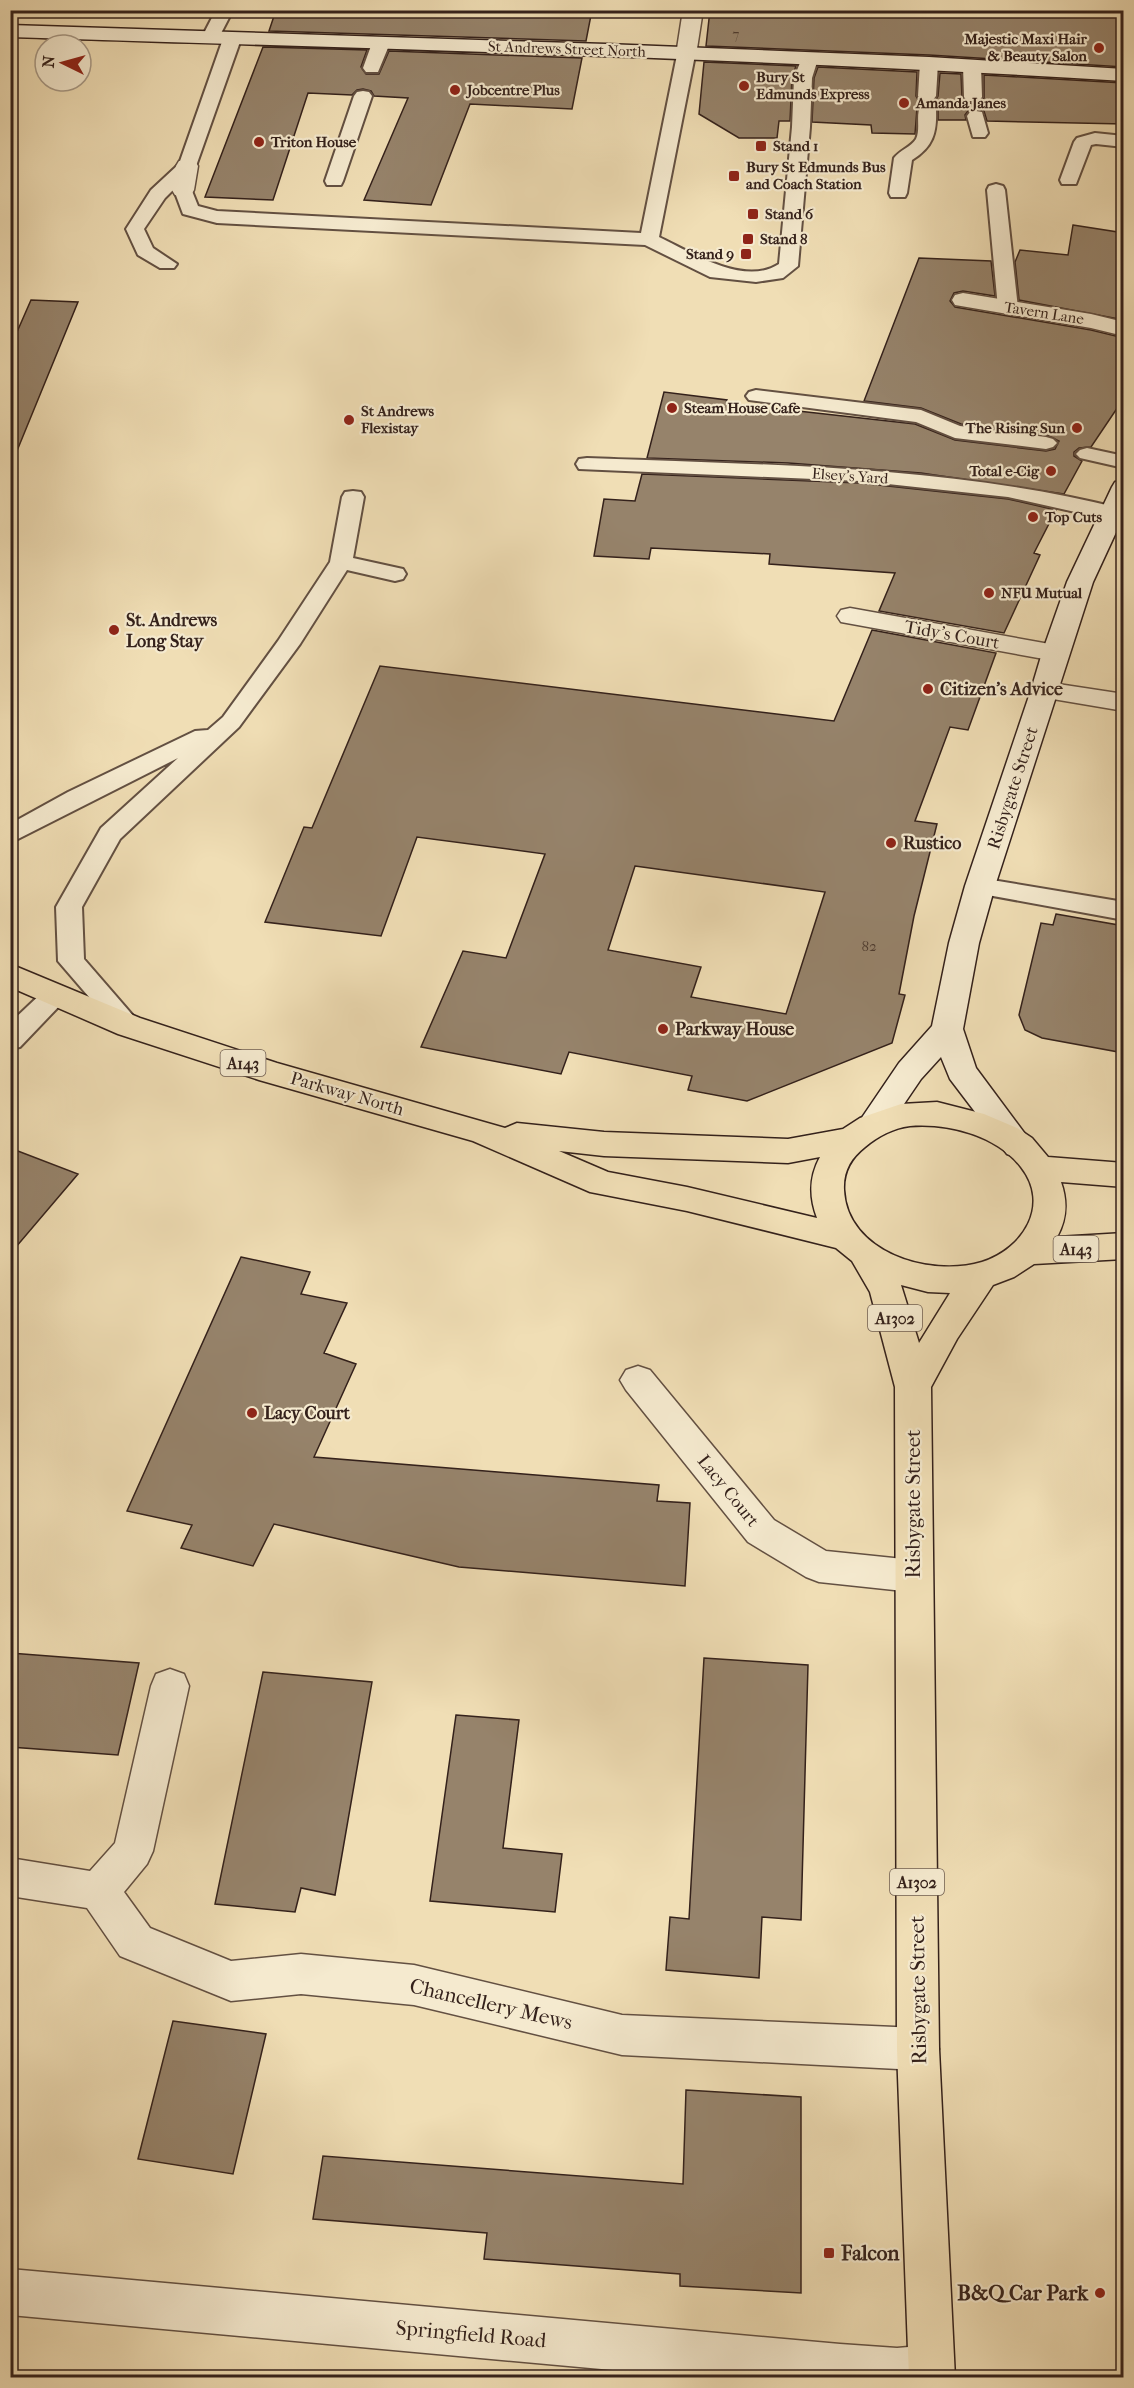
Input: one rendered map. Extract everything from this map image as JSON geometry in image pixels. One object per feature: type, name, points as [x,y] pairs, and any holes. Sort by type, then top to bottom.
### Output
[{"type":"main road","name":"Parkway North","points":[[10,974],[129,1026],[270,1072],[483,1132],[602,1183],[698,1202],[856,1246]]},
{"type":"main road","points":[[937,1114],[972,1120],[1004,1134],[1028,1157],[1045,1179],[1050,1205],[1045,1230],[1028,1252],[1004,1267],[981,1275],[946,1281],[910,1275],[856,1246],[830,1213],[826,1187],[832,1161],[861,1132],[903,1116],[937,1114]]},
{"type":"main road","name":"Parkway North","points":[[483,1132],[603,1144],[788,1151],[861,1132]]},
{"type":"main road","points":[[1028,1157],[1124,1175]]},
{"type":"main road","name":"Risbygate Street","points":[[856,1246],[887,1290],[913,1387],[918,2049],[931,2373]]},
{"type":"main road","name":"A143","points":[[1028,1252],[1124,1246]]},
{"type":"main road","name":"Risbygate Street","points":[[913,1387],[938,1338],[959,1304],[981,1275]]},
{"type":"street","points":[[686,55],[693,10]]},
{"type":"street","name":"St Andrews Street North","points":[[10,31],[606,50],[929,63],[1124,75]]},
{"type":"street","points":[[183,190],[187,166]]},
{"type":"street","name":"Tavern Lane","points":[[963,300],[1091,321],[1124,329]]},
{"type":"street","name":"Risbygate Street","points":[[1028,1157],[961,1071],[947,1029],[964,944],[980,886],[1045,690],[1055,653],[1080,582],[1124,487]]},
{"type":"street","name":"Tidy's Court","points":[[850,616],[1055,653]]},
{"type":"street","points":[[1045,690],[1124,703]]},
{"type":"street","points":[[861,1132],[909,1071],[947,1029]]},
{"type":"street","name":"Lacy Court","points":[[638,1380],[761,1531],[819,1566],[913,1576]]},
{"type":"street","points":[[10,1877],[99,1891],[133,1851],[170,1686]]},
{"type":"street","name":"Chancellery Mews","points":[[99,1891],[135,1942],[231,1981],[301,1974],[414,1985],[622,2035],[918,2049]]},
{"type":"street","name":"Springfield Road","points":[[10,2292],[840,2367],[931,2373]]},
{"type":"lane","points":[[211,37],[225,10]]},
{"type":"lane","points":[[167,264],[145,251],[135,229],[158,194],[187,166],[232,39]]},
{"type":"lane","points":[[372,68],[381,43]]},
{"type":"lane","points":[[649,238],[686,55]]},
{"type":"lane","points":[[183,190],[190,210],[217,217],[649,238],[717,273],[756,276],[776,274],[788,266],[801,127],[803,78],[809,59]]},
{"type":"lane","points":[[898,193],[903,158],[919,148],[928,136],[929,63]]},
{"type":"lane","points":[[972,66],[974,97]]},
{"type":"lane","points":[[334,181],[363,96]]},
{"type":"lane","points":[[1070,180],[1083,142],[1095,138],[1124,142]]},
{"type":"lane","points":[[996,190],[1008,308]]},
{"type":"lane","points":[[756,396],[921,416],[955,432],[1046,443]]},
{"type":"lane","points":[[1087,453],[1124,462]]},
{"type":"lane","name":"Elsey's Yard","points":[[587,464],[860,475],[1008,491],[1111,513]]},
{"type":"lane","points":[[129,1026],[71,961],[69,907],[110,834],[231,722],[288,644],[341,561],[353,497]]},
{"type":"lane","points":[[341,561],[395,574]]},
{"type":"lane","points":[[10,835],[77,798],[231,722]]},
{"type":"lane","points":[[980,886],[1124,911]]},
{"type":"lane","points":[[10,1040],[55,995]]},
{"type":"building","points":[[276,10],[592,10],[586,41],[269,31]]},
{"type":"building","points":[[710,10],[1124,10],[1124,67],[929,55],[706,46]]},
{"type":"building","points":[[263,47],[367,50],[361,67],[366,74],[379,74],[389,51],[582,58],[572,109],[470,104],[431,205],[364,200],[408,98],[374,96],[371,91],[363,89],[357,90],[352,95],[308,93],[273,200],[205,197]]},
{"type":"building","points":[[704,62],[796,66],[792,78],[790,121],[779,121],[777,138],[739,138],[699,114]]},
{"type":"building","points":[[818,67],[917,72],[916,96],[919,101],[924,102],[917,108],[915,134],[872,133],[871,125],[812,122],[814,78]]},
{"type":"building","points":[[940,73],[961,74],[962,97],[967,103],[979,103],[984,98],[984,75],[1124,83],[1124,124],[987,121],[984,111],[976,109],[968,111],[965,115],[966,120],[938,120],[938,108],[930,102],[935,101],[938,96]]},
{"type":"building","points":[[1073,225],[1124,233],[1124,320],[1019,300],[1015,262],[1020,250],[1068,255]]},
{"type":"building","points":[[919,258],[991,261],[995,296],[963,291],[954,293],[950,301],[955,307],[1091,330],[1124,338],[1124,398],[1091,447],[1079,448],[1074,452],[1074,456],[1082,461],[1064,494],[921,473],[788,463],[647,458],[664,392],[727,400],[726,403],[915,424],[955,440],[1046,451],[1055,449],[1059,441],[1047,435],[961,424],[921,408],[864,401]]},
{"type":"building","points":[[31,300],[78,302],[12,463],[10,348]]},
{"type":"building","points":[[642,474],[860,483],[1008,499],[1056,510],[1034,553],[1040,555],[1004,633],[879,611],[895,573],[769,564],[770,554],[651,548],[649,559],[594,556],[604,499],[635,501]]},
{"type":"building","points":[[872,630],[996,653],[968,730],[950,727],[915,821],[937,824],[914,916],[899,994],[905,995],[892,1043],[747,1101],[688,1090],[692,1076],[569,1052],[561,1074],[421,1047],[463,951],[506,958],[545,854],[417,837],[381,936],[265,922],[304,827],[312,828],[380,666],[834,721]],"holes":[[[635,866],[825,892],[786,1014],[691,997],[701,967],[608,950]]]},
{"type":"building","points":[[1056,914],[1124,926],[1124,1053],[1042,1038],[1025,1030],[1019,1015],[1041,923],[1053,925]]},
{"type":"building","points":[[10,1148],[78,1174],[10,1254]]},
{"type":"building","name":"Lacy Court","points":[[241,1257],[310,1272],[301,1294],[347,1303],[324,1353],[356,1364],[314,1457],[659,1485],[657,1501],[690,1503],[685,1586],[459,1567],[274,1524],[253,1566],[181,1548],[192,1525],[127,1511]]},
{"type":"building","points":[[10,1653],[139,1663],[118,1755],[10,1747]]},
{"type":"building","points":[[704,1658],[808,1665],[801,1920],[762,1917],[759,1978],[666,1970],[670,1917],[689,1919]]},
{"type":"building","points":[[263,1672],[372,1682],[335,1895],[301,1888],[295,1912],[215,1904]]},
{"type":"building","points":[[456,1715],[519,1720],[503,1848],[562,1854],[555,1912],[430,1901]]},
{"type":"building","points":[[173,2021],[266,2034],[233,2174],[138,2159]]},
{"type":"building","points":[[686,2090],[801,2097],[801,2293],[680,2286],[680,2274],[484,2259],[487,2233],[313,2219],[323,2156],[683,2184]]},
{"type":"place","name":"Majestic Maxi Hair & Beauty Salon","points":[[1099,48]]},
{"type":"place","name":"Bury St Edmunds Express","points":[[744,86]]},
{"type":"place","name":"Jobcentre Plus","points":[[455,90]]},
{"type":"place","name":"Amanda Janes","points":[[904,103]]},
{"type":"place","name":"Triton House","points":[[259,142]]},
{"type":"place","name":"Stand 1","points":[[761,146]]},
{"type":"place","name":"Bury St Edmunds Bus and Coach Station","points":[[734,176]]},
{"type":"place","name":"Stand 6","points":[[753,214]]},
{"type":"place","name":"Stand 8","points":[[748,239]]},
{"type":"place","name":"Stand 9","points":[[746,254]]},
{"type":"place","name":"Steam House Cafe","points":[[672,408]]},
{"type":"place","name":"St Andrews Flexistay","points":[[349,420]]},
{"type":"place","name":"The Rising Sun","points":[[1077,428]]},
{"type":"place","name":"Total e-Cig","points":[[1051,471]]},
{"type":"place","name":"Top Cuts","points":[[1033,517]]},
{"type":"place","name":"NFU Mutual","points":[[989,593]]},
{"type":"place","name":"St. Andrews Long Stay","points":[[114,630]]},
{"type":"place","name":"Citizen's Advice","points":[[928,689]]},
{"type":"place","name":"Rustico","points":[[891,843]]},
{"type":"place","name":"Parkway House","points":[[663,1029]]},
{"type":"place","name":"Lacy Court","points":[[252,1413]]},
{"type":"place","name":"Falcon","points":[[829,2253]]},
{"type":"place","name":"B&Q Car Park","points":[[1100,2293]]}]
